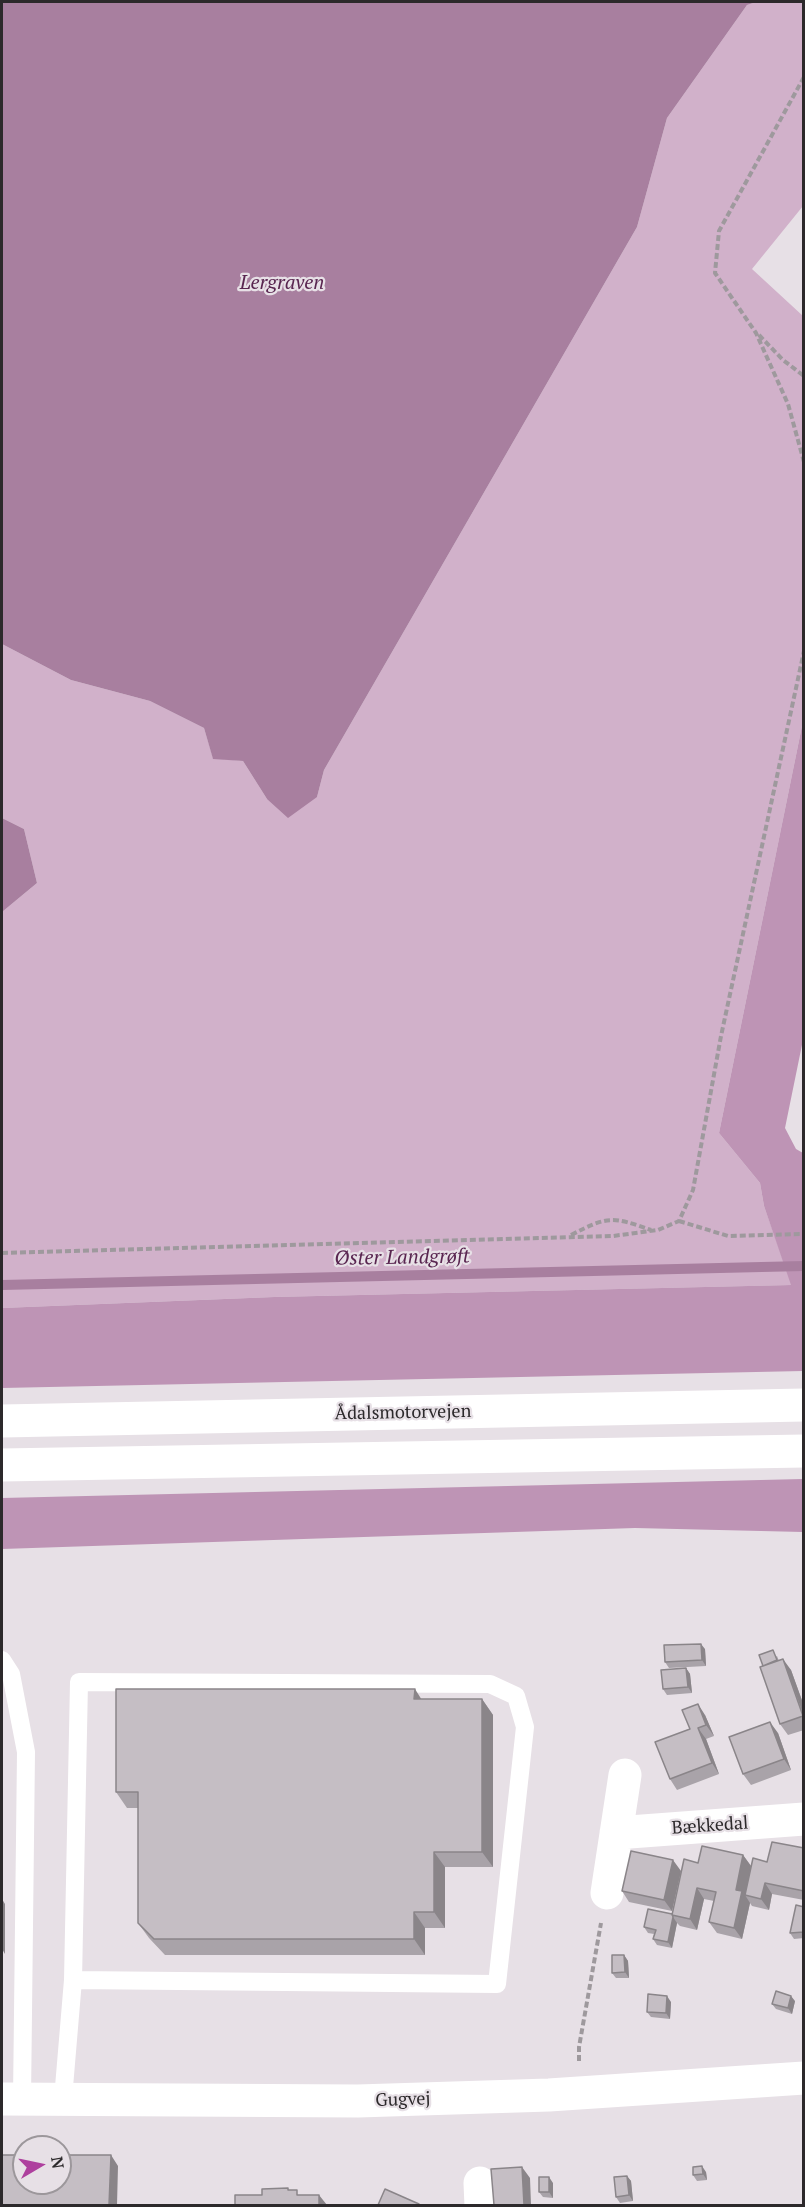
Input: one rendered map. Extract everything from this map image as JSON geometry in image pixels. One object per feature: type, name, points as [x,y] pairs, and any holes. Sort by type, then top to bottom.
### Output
[{"type":"main road","name":"Ådalsmotorvejen","points":[[2,1421],[804,1405]]},
{"type":"main road","points":[[2,1465],[804,1451]]},
{"type":"main road","points":[[607,1893],[625,1775]]},
{"type":"main road","name":"Bækkedal","points":[[616,1833],[804,1819]]},
{"type":"main road","name":"Gugvej","points":[[12,2099],[358,2101],[580,2093],[804,2078]]},
{"type":"lane","points":[[2,1660],[11,1674],[26,1752],[12,2099]]},
{"type":"lane","points":[[63,2099],[73,1980],[79,1682],[490,1684],[516,1696],[525,1727],[497,1984],[73,1980]]},
{"type":"path","points":[[804,77],[719,231],[716,273],[756,333],[788,404],[804,462]]},
{"type":"path","points":[[756,333],[783,360],[804,376]]},
{"type":"path","points":[[679,1221],[693,1190],[721,1036],[804,651]]},
{"type":"path","points":[[568,1237],[606,1219],[618,1219],[651,1231]]},
{"type":"path","points":[[2,1253],[613,1236],[651,1231],[679,1221],[728,1236],[804,1234]]},
{"type":"path","points":[[580,2093],[579,2047],[607,1893]]},
{"type":"shaded area","points":[[756,2],[803,2],[803,206],[752,269],[803,316],[803,721],[719,1133],[760,1183],[764,1206],[792,1285],[274,1297],[2,1308],[2,912],[37,883],[24,829],[2,818],[2,644],[71,680],[150,701],[204,728],[213,758],[243,761],[267,799],[317,797],[324,770],[637,227],[667,118],[747,5]]},
{"type":"shaded area","points":[[803,721],[804,1035],[785,1128],[796,1149],[803,1153],[803,1371],[2,1388],[2,1308],[274,1297],[791,1285],[764,1206],[760,1183],[719,1133]]},
{"type":"shaded area","points":[[803,1479],[803,1532],[635,1528],[2,1549],[2,1498]]},
{"type":"water","name":"Lergraven","points":[[2,2],[756,2],[747,5],[667,118],[637,227],[324,770],[317,797],[288,818],[267,799],[243,761],[213,759],[204,728],[150,701],[71,680],[2,644]]},
{"type":"water","points":[[2,818],[24,829],[37,883],[2,912]]},
{"type":"building","points":[[701,1644],[702,1660],[665,1662],[664,1645]]},
{"type":"building","points":[[773,1650],[777,1660],[763,1666],[759,1655]]},
{"type":"building","points":[[783,1659],[803,1716],[780,1724],[760,1667]]},
{"type":"building","points":[[686,1668],[688,1687],[663,1689],[661,1670]]},
{"type":"building","points":[[116,1689],[415,1689],[414,1699],[482,1699],[482,1852],[434,1852],[434,1912],[414,1912],[414,1939],[154,1939],[138,1923],[138,1792],[116,1792]]},
{"type":"building","points":[[698,1704],[706,1725],[698,1728],[712,1763],[670,1779],[655,1742],[690,1729],[682,1710]]},
{"type":"building","points":[[770,1722],[784,1759],[743,1774],[729,1737]]},
{"type":"building","points":[[772,1842],[804,1848],[804,1891],[765,1883],[761,1899],[745,1895],[753,1858],[767,1862]]},
{"type":"building","points":[[702,1846],[743,1855],[736,1890],[742,1891],[734,1928],[709,1922],[716,1892],[697,1888],[690,1919],[672,1915],[684,1859],[698,1863]]},
{"type":"building","points":[[631,1851],[673,1860],[664,1900],[622,1891]]},
{"type":"building","points":[[796,1905],[804,1907],[804,1932],[790,1933]]},
{"type":"building","points":[[648,1909],[672,1914],[668,1942],[653,1939],[656,1930],[644,1927]]},
{"type":"building","points":[[612,1955],[624,1955],[625,1972],[612,1973]]},
{"type":"building","points":[[776,1991],[791,1996],[788,2008],[772,2004]]},
{"type":"building","points":[[648,1994],[667,1996],[666,2013],[647,2012]]},
{"type":"building","points":[[2,2155],[12,2155],[12,2195],[72,2195],[72,2155],[111,2155],[109,2205],[2,2205]]},
{"type":"building","points":[[702,2166],[703,2174],[693,2175],[693,2167]]},
{"type":"building","points":[[522,2167],[524,2205],[494,2205],[491,2169]]},
{"type":"building","points":[[627,2176],[629,2195],[616,2197],[614,2177]]},
{"type":"building","points":[[539,2177],[549,2177],[549,2192],[539,2192]]},
{"type":"building","points":[[288,2188],[288,2190],[297,2190],[297,2195],[319,2195],[319,2205],[235,2205],[235,2195],[262,2195],[262,2189]]},
{"type":"building","points":[[385,2189],[419,2204],[378,2205]]},
{"type":"waterway","name":"Øster Landgrøft","points":[[2,1285],[804,1266]]}]
